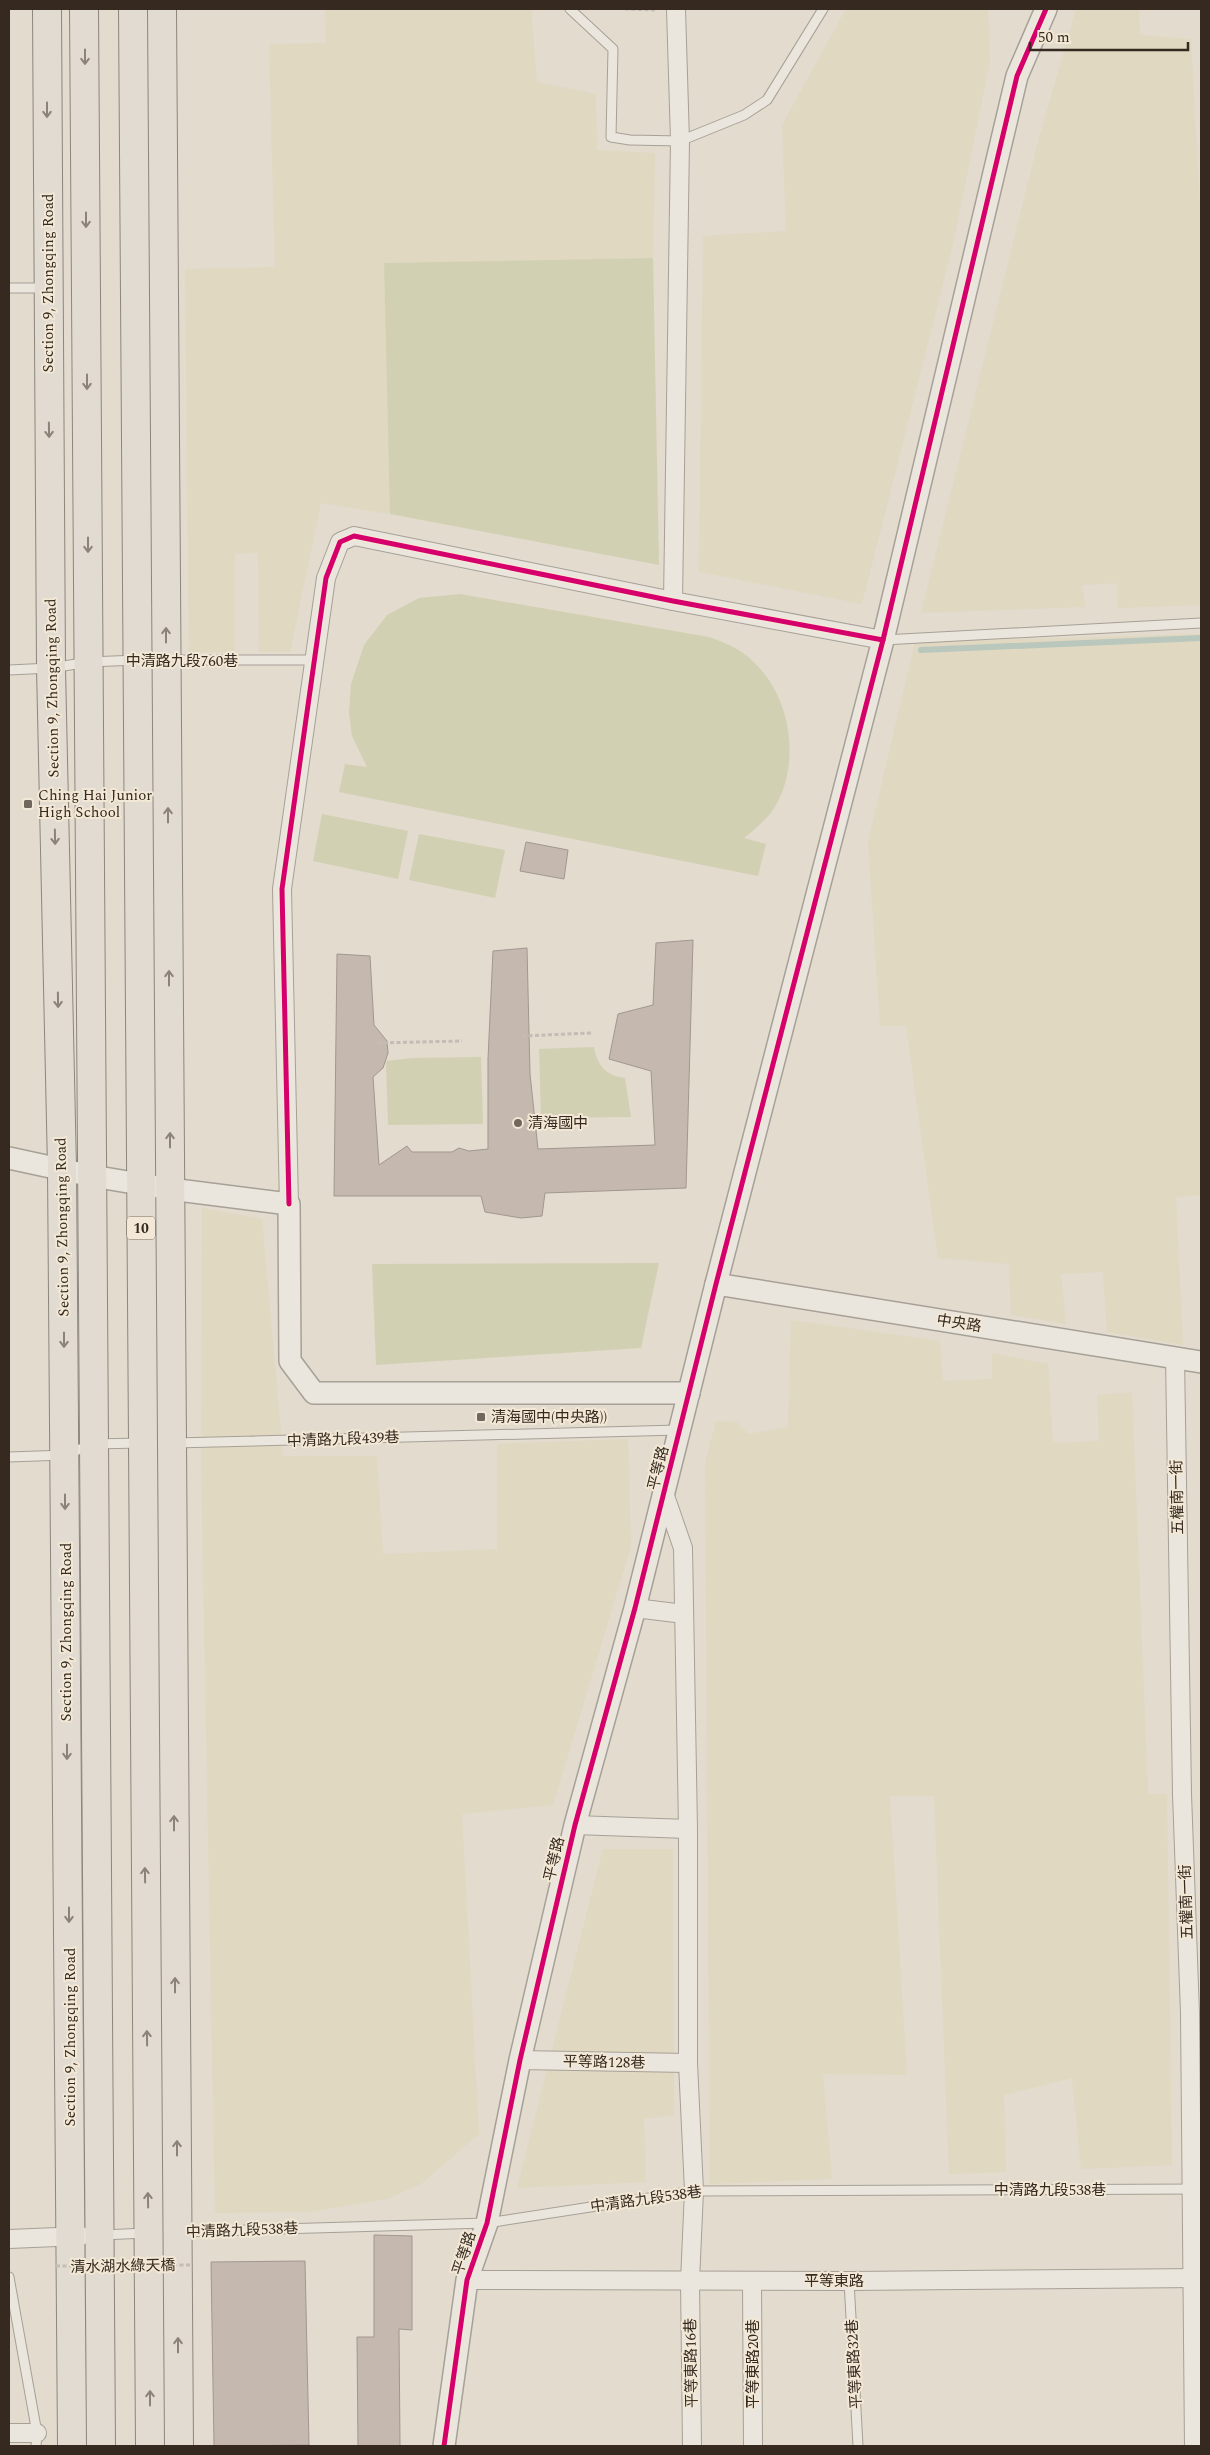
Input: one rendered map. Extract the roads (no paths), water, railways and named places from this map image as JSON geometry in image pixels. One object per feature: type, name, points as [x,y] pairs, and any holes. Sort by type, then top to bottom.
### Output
[{"type":"main road","name":"Section 9, Zhongqing Road","points":[[46,9],[51,668],[62,1168],[72,2446]]},
{"type":"main road","name":"Section 9, Zhongqing Road","points":[[84,9],[101,2446]]},
{"type":"main road","name":"10","points":[[133,9],[141,1184],[156,1443]]},
{"type":"main road","points":[[162,9],[170,1189],[156,1443],[163,2233],[179,2446]]},
{"type":"main road","points":[[150,2446],[163,2233]]},
{"type":"street","points":[[673,600],[680,142],[676,9]]},
{"type":"street","name":"平等路","points":[[444,2446],[467,2280],[487,2222],[520,2060],[575,1825],[635,1608],[716,1284],[883,640],[1017,76],[1046,9]]},
{"type":"street","points":[[689,1393],[314,1393],[290,1361],[289,1204],[282,889],[326,578],[340,542],[354,536],[883,640]]},
{"type":"street","points":[[9,1158],[92,1176],[170,1189],[289,1204]]},
{"type":"street","name":"中央路","points":[[716,1284],[1201,1362]]},
{"type":"street","name":"五權南一街","points":[[1175,1357],[1181,1784],[1196,2013],[1197,2189],[1194,2446]]},
{"type":"street","name":"平等東路16巷","points":[[664,1493],[682,1548],[684,1614],[688,1829],[688,2063],[694,2191],[690,2280],[692,2446]]},
{"type":"street","points":[[635,1608],[684,1614]]},
{"type":"street","points":[[575,1825],[688,1829]]},
{"type":"street","name":"平等路128巷","points":[[520,2060],[688,2063]]},
{"type":"street","points":[[9,2239],[100,2235]]},
{"type":"street","name":"平等東路","points":[[467,2280],[690,2280],[752,2282],[1196,2278]]},
{"type":"street","name":"平等東路20巷","points":[[752,2282],[753,2446]]},
{"type":"street","points":[[9,2433],[37,2439]]},
{"type":"lane","points":[[570,9],[613,49],[611,137],[630,140],[680,142],[744,115],[767,100],[823,9]]},
{"type":"lane","points":[[9,288],[47,288]]},
{"type":"lane","points":[[883,640],[1201,622]]},
{"type":"lane","name":"中清路九段760巷","points":[[9,670],[51,668],[89,662],[137,660],[166,662],[314,660]]},
{"type":"lane","name":"中清路九段439巷","points":[[9,1457],[65,1455],[93,1444],[680,1430]]},
{"type":"lane","name":"中清路九段538巷","points":[[100,2235],[487,2222],[694,2191],[1197,2189]]},
{"type":"lane","points":[[9,2277],[37,2439]]},
{"type":"lane","name":"平等東路32巷","points":[[849,2281],[858,2446]]},
{"type":"waterway","points":[[921,650],[1201,638]]},
{"type":"place","name":"Ching Hai Junior High School","points":[[28,804]]},
{"type":"place","name":"清海國中","points":[[518,1123]]},
{"type":"place","name":"清海國中(中央路))","points":[[481,1417]]}]
